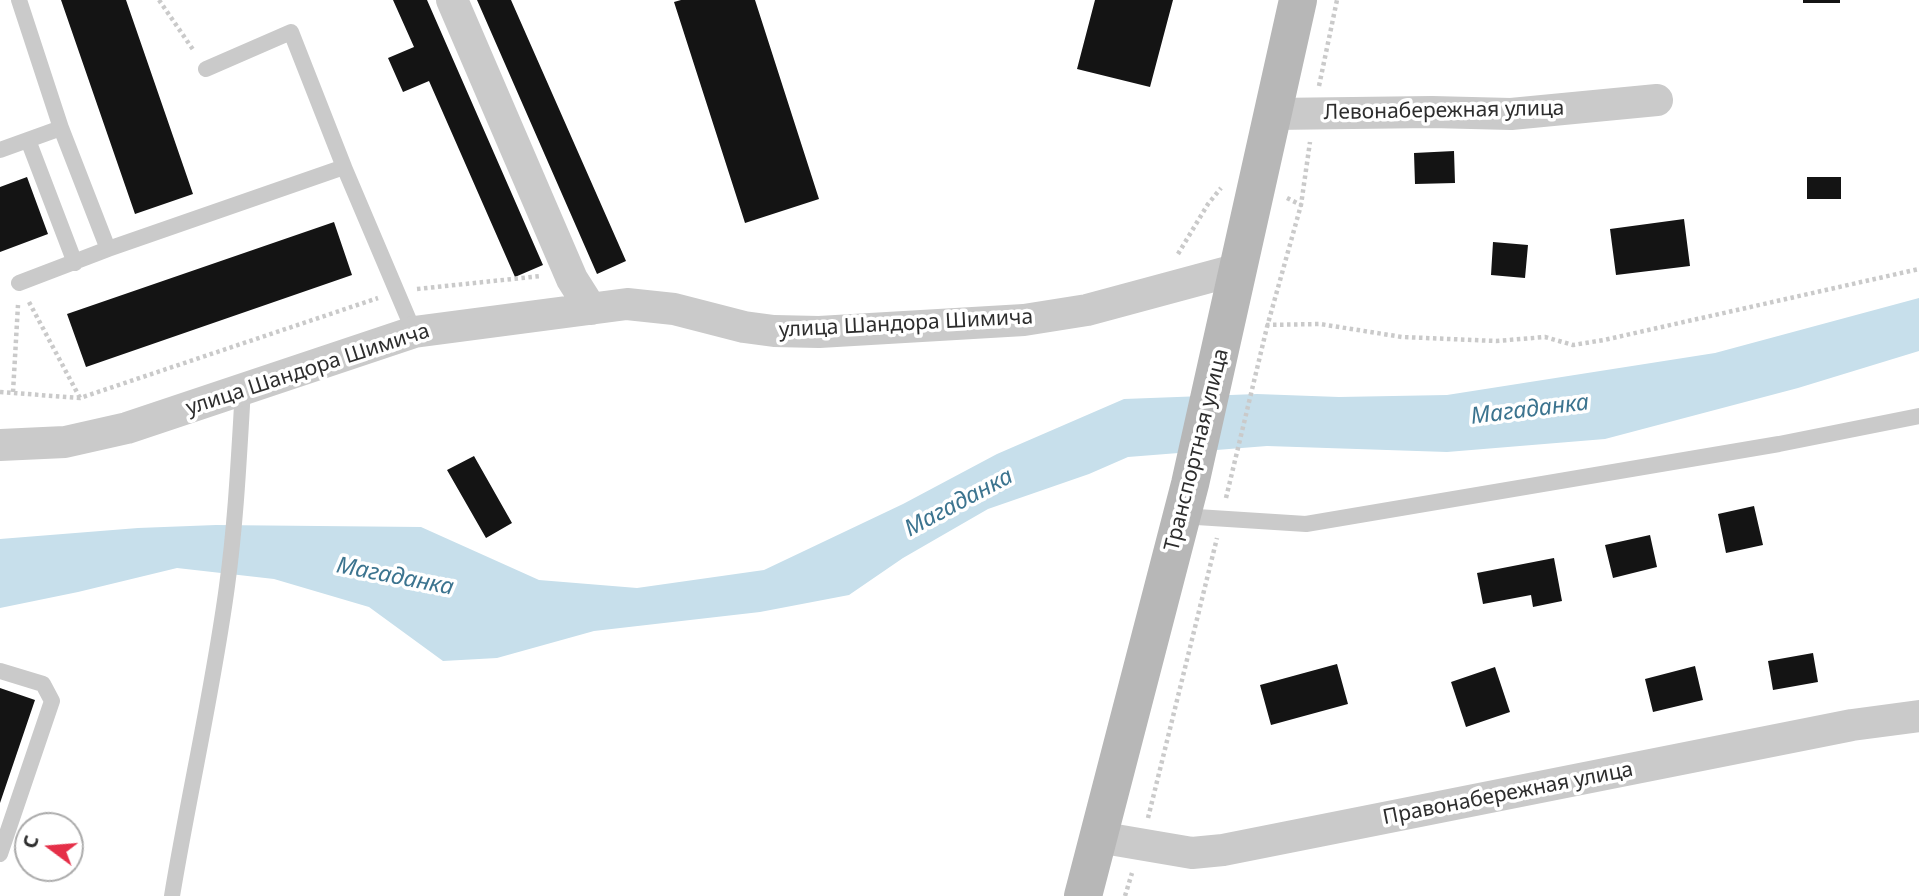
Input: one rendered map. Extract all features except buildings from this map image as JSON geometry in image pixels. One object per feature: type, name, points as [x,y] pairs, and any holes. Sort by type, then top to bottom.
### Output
[{"type":"main road","name":"Транспортная улица","points":[[1083,896],[1186,500],[1298,0]]},
{"type":"street","points":[[452,0],[572,279],[591,309]]},
{"type":"street","name":"Левонабережная улица","points":[[1273,114],[1511,114],[1657,100]]},
{"type":"street","name":"улица Шандора Шимича","points":[[0,444],[65,442],[127,428],[414,332],[627,304],[651,305],[744,327],[785,331],[819,332],[1010,321],[1087,310],[1239,269]]},
{"type":"street","name":"Правонабережная улица","points":[[1098,837],[1192,853],[1223,850],[1852,725],[1919,716]]},
{"type":"lane","points":[[19,0],[61,128],[108,249]]},
{"type":"lane","points":[[206,69],[291,32],[344,167],[414,332]]},
{"type":"lane","points":[[0,150],[61,128]]},
{"type":"lane","points":[[28,140],[75,262]]},
{"type":"lane","points":[[19,283],[108,249],[344,167]]},
{"type":"lane","points":[[172,896],[227,584],[235,518],[243,389]]},
{"type":"lane","points":[[1186,500],[1222,518],[1306,524],[1779,444],[1919,416]]},
{"type":"lane","points":[[0,671],[43,684],[52,702],[0,855]]},
{"type":"path","points":[[159,0],[206,69]]},
{"type":"path","points":[[1125,896],[1141,845],[1268,326],[1301,205]]},
{"type":"path","points":[[1223,344],[1268,326],[1320,324],[1402,337],[1496,341],[1545,337],[1573,345],[1604,341],[1919,270]]},
{"type":"path","points":[[13,393],[19,283]]},
{"type":"path","points":[[19,283],[80,398]]},
{"type":"water","name":"Магаданка","points":[[1919,298],[1919,351],[1798,388],[1605,439],[1447,452],[1267,446],[1128,457],[1089,474],[988,509],[903,558],[849,595],[760,612],[594,631],[497,658],[443,661],[369,607],[274,579],[177,568],[0,608],[0,539],[138,528],[216,525],[421,527],[539,580],[637,588],[764,570],[903,504],[997,454],[1124,399],[1257,394],[1339,397],[1447,395],[1715,353]]}]
